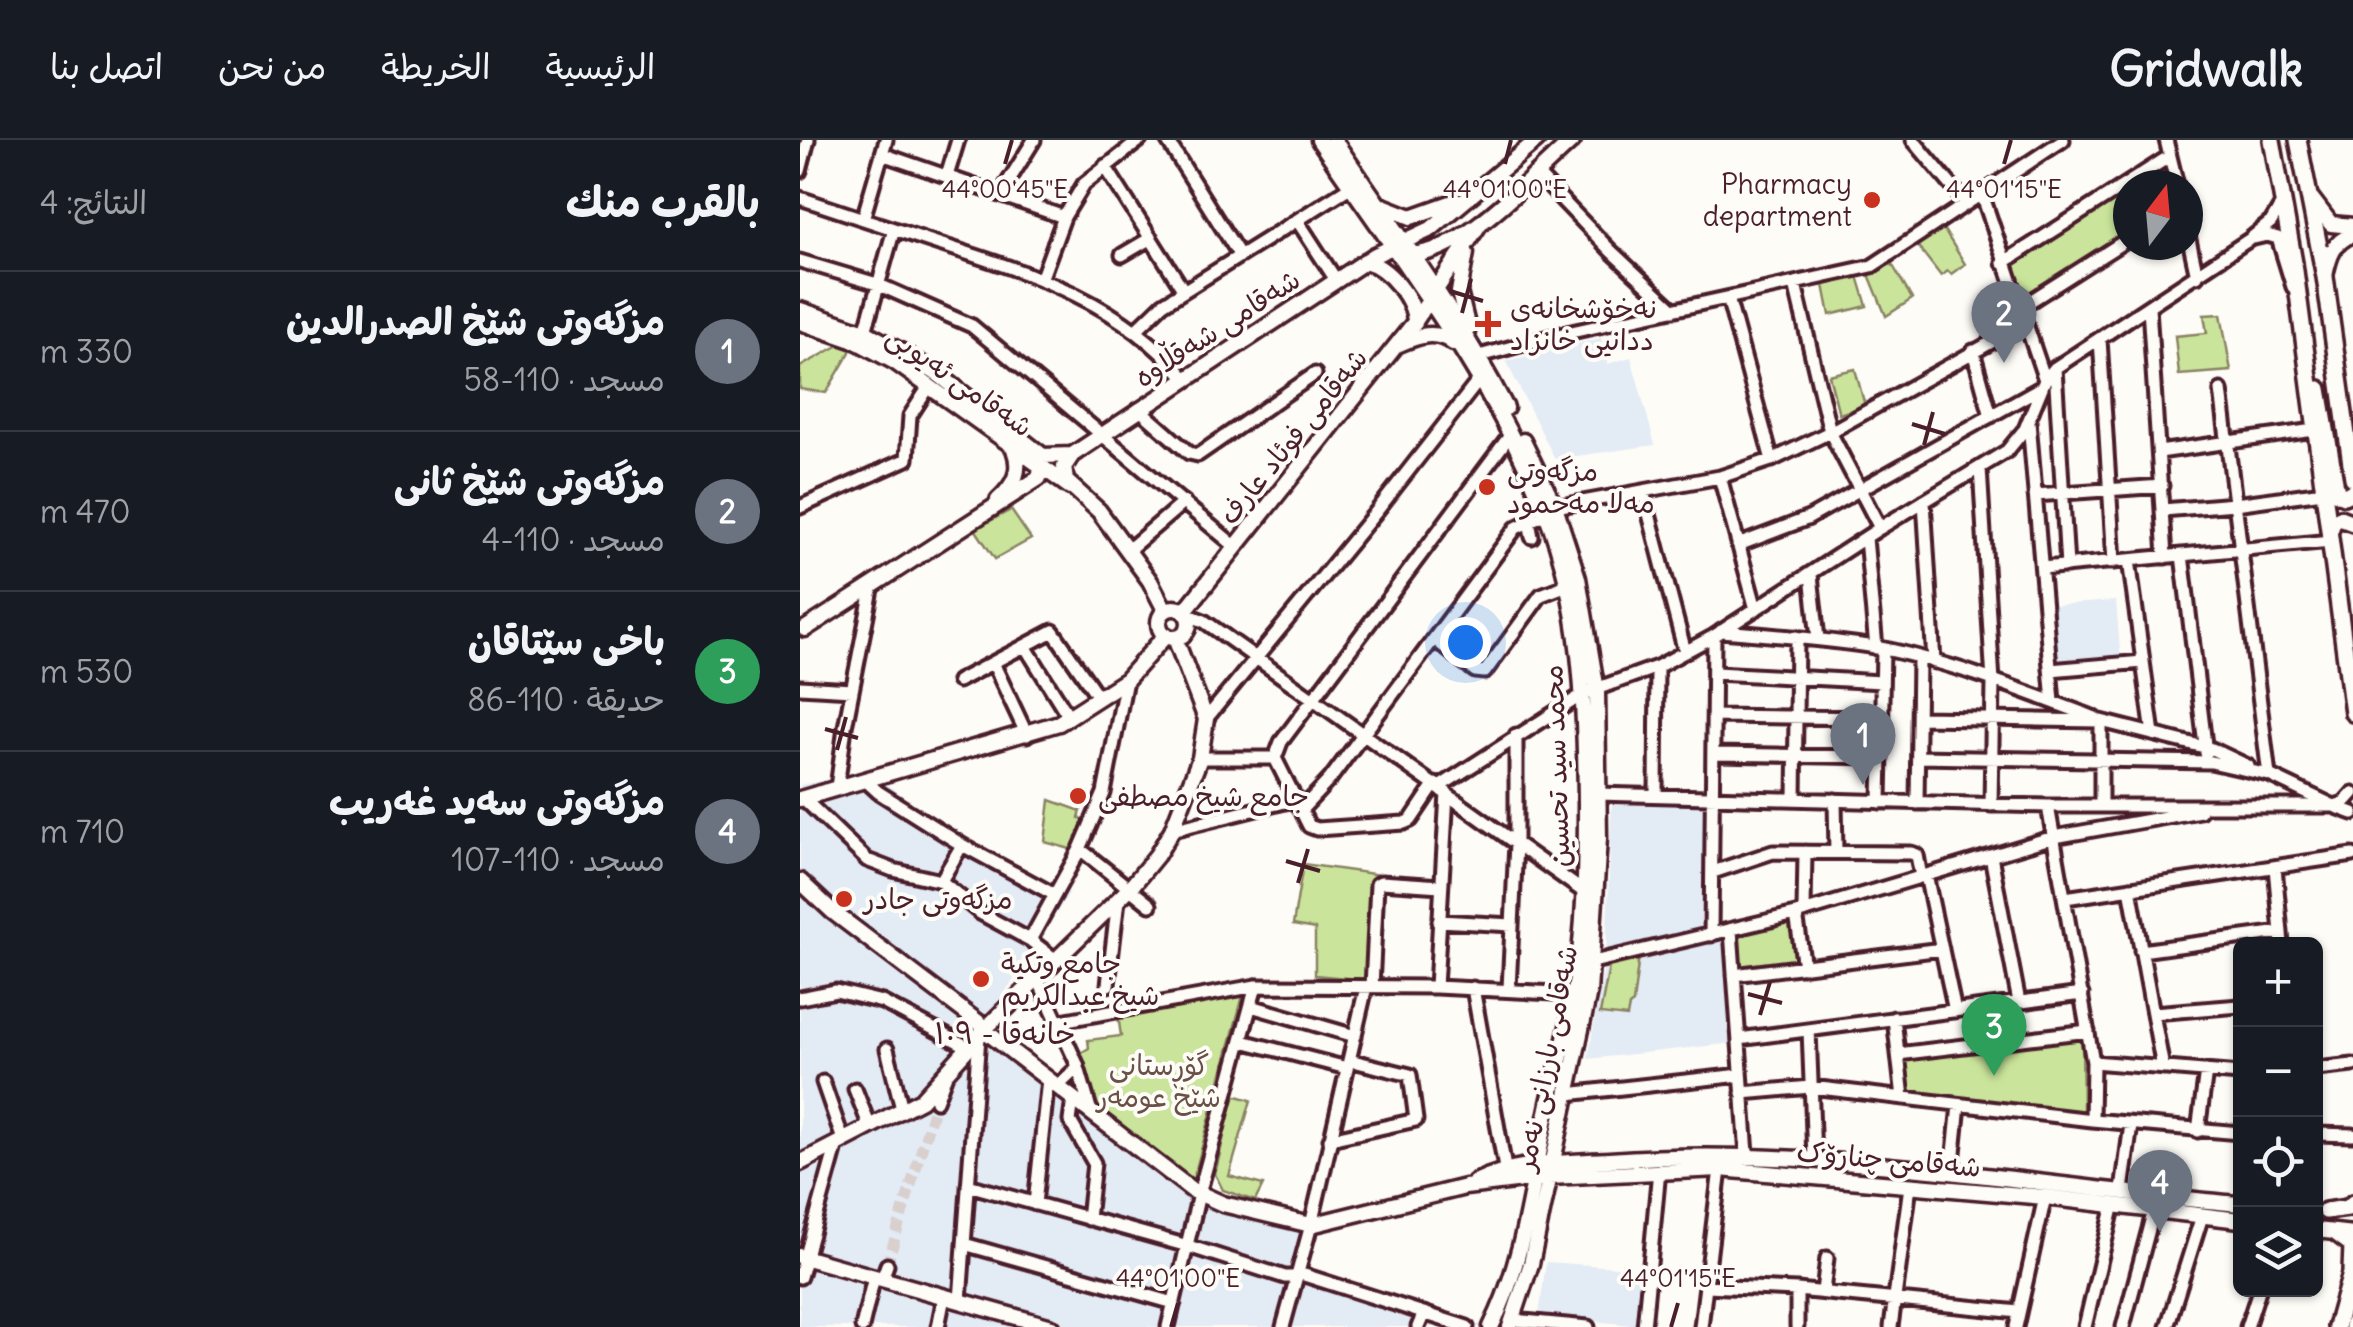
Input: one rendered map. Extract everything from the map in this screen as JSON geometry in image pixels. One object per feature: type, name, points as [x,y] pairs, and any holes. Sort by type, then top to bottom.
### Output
[{"type":"highway","points":[[2272,140],[2298,298],[2353,713]]},
{"type":"highway","points":[[2298,140],[2350,435],[2353,478]]},
{"type":"highway","points":[[2298,298],[2309,320],[2337,493],[2344,496],[2353,492]]},
{"type":"highway","points":[[2330,536],[2333,522],[2340,518],[2348,518],[2353,524]]},
{"type":"highway","points":[[2323,1211],[2348,1208],[2353,1202]]},
{"type":"highway","points":[[2336,1232],[2352,1245],[2352,1269],[2336,1327]]},
{"type":"main road","name":"محمد سید تحسین","points":[[1319,140],[1350,186],[1403,248],[1429,294],[1469,349],[1479,380],[1551,510],[1591,692],[1584,892],[1575,994],[1533,1172],[1515,1271],[1491,1327]]},
{"type":"main road","points":[[1334,140],[1376,202],[1414,275],[1429,294]]},
{"type":"main road","points":[[1403,248],[1537,140]]},
{"type":"main road","points":[[1403,248],[1441,250],[1478,224],[1573,140]]},
{"type":"main road","points":[[1376,202],[1398,215],[1411,217],[1475,193]]},
{"type":"main road","points":[[2309,194],[2331,224],[2353,226]]},
{"type":"main road","points":[[1469,349],[1459,292],[1460,274],[1478,224]]},
{"type":"main road","name":"شەقامی فوئاد عارف","points":[[1185,613],[1414,324],[1429,294],[1478,224]]},
{"type":"main road","points":[[2324,276],[2333,248],[2353,234]]},
{"type":"main road","name":"شەقامی شەقڵاوە","points":[[1072,456],[1365,261],[1403,248]]},
{"type":"main road","points":[[1365,261],[1377,264],[1412,304],[1414,324]]},
{"type":"main road","name":"شەقامی ئەیوبی","points":[[800,310],[865,332],[938,374],[1036,452],[1048,458],[1072,456]]},
{"type":"main road","name":"شەقامی ئەیوبی","points":[[800,322],[858,342],[930,385],[1083,496]]},
{"type":"main road","points":[[1398,344],[1428,334],[1445,336],[1469,349]]},
{"type":"main road","name":"شەقامی بارزانی نەمر","points":[[1469,349],[1551,510],[1578,578],[1597,794],[1590,992],[1531,1264],[1511,1323]]},
{"type":"main road","points":[[987,510],[1014,482],[1018,465],[1014,448]]},
{"type":"main road","points":[[802,631],[1037,480],[1042,469],[1036,452]]},
{"type":"main road","points":[[1072,456],[1065,464],[1064,476],[1109,517],[1166,610]]},
{"type":"main road","points":[[1020,493],[1049,487],[1083,496]]},
{"type":"main road","points":[[804,800],[1026,734],[1069,717],[1126,680],[1170,636],[1186,632],[1185,613],[1178,608],[1166,610]]},
{"type":"main road","points":[[800,1163],[921,1100],[979,1035],[1132,888],[1172,830],[1206,719],[1170,636],[1160,625],[1166,610]]},
{"type":"main road","points":[[800,881],[979,1035],[1052,1083],[1199,1194],[1223,1204],[1311,1225],[1533,1172]]},
{"type":"main road","name":"شەقامی چنارۆک","points":[[1551,1171],[1681,1154],[1814,1158],[1952,1172],[2118,1198],[2154,1210],[2233,1219]]},
{"type":"main road","points":[[1465,1187],[1505,1168],[1533,1172]]},
{"type":"main road","name":"شەقامی چنارۆک","points":[[1533,1172],[1720,1169],[2044,1196],[2233,1204]]},
{"type":"main road","points":[[2323,1211],[2353,1214]]},
{"type":"main road","points":[[2323,1231],[2353,1234]]},
{"type":"main road","points":[[803,1257],[881,1274],[944,1297],[1052,1327]]},
{"type":"street","points":[[800,171],[808,140]]},
{"type":"street","points":[[863,219],[886,140]]},
{"type":"street","points":[[947,176],[958,140]]},
{"type":"street","points":[[1000,194],[1034,140]]},
{"type":"street","points":[[1042,277],[1064,217],[1084,184],[1140,140]]},
{"type":"street","points":[[1167,140],[1240,256]]},
{"type":"street","points":[[1913,140],[1966,203]]},
{"type":"street","points":[[1469,349],[1674,310],[1872,266],[2064,140]]},
{"type":"street","points":[[2166,140],[2173,170]]},
{"type":"street","points":[[882,154],[1064,217]]},
{"type":"street","points":[[2003,264],[2170,156]]},
{"type":"street","points":[[1105,166],[1184,291]]},
{"type":"street","points":[[1536,173],[1674,310]]},
{"type":"street","points":[[1135,331],[1162,304],[1350,186]]},
{"type":"street","points":[[1982,194],[2043,384]]},
{"type":"street","points":[[800,198],[1042,277],[1135,331],[1186,379]]},
{"type":"street","points":[[1510,434],[1281,742],[1275,758],[1309,826],[1317,829],[1411,820],[1440,788],[1516,735],[1591,692],[1686,652],[1980,468],[2014,445],[2043,384],[2055,368],[2250,240],[2271,222],[2283,202]]},
{"type":"street","points":[[1297,220],[1336,280]]},
{"type":"street","points":[[865,332],[894,229]]},
{"type":"street","points":[[2250,240],[2267,235],[2278,238],[2298,298]]},
{"type":"street","points":[[1122,255],[1151,238]]},
{"type":"street","points":[[2018,309],[2113,249]]},
{"type":"street","points":[[2193,260],[2197,276]]},
{"type":"street","points":[[800,262],[877,284],[972,326],[1095,443],[1184,502],[1236,547]]},
{"type":"street","points":[[1794,284],[1830,432],[1880,528]]},
{"type":"street","points":[[1728,298],[1772,460]]},
{"type":"street","points":[[2149,307],[2165,557]]},
{"type":"street","points":[[1172,830],[1300,804],[1330,780],[1516,528],[1551,510],[1720,477],[1772,460],[2024,324]]},
{"type":"street","points":[[2100,338],[2114,562]]},
{"type":"street","points":[[1973,351],[1991,416]]},
{"type":"street","points":[[2055,368],[2066,566]]},
{"type":"street","points":[[1139,409],[1189,453],[1198,454],[1315,374]]},
{"type":"street","points":[[1206,719],[1479,380]]},
{"type":"street","points":[[1738,545],[1809,518],[2043,384]]},
{"type":"street","points":[[800,506],[907,459],[910,416],[930,385]]},
{"type":"street","points":[[2220,390],[2270,775]]},
{"type":"street","points":[[2029,420],[2053,702]]},
{"type":"street","points":[[2158,452],[2314,430]]},
{"type":"street","points":[[1980,468],[1993,682],[1991,804]]},
{"type":"street","points":[[1720,477],[1756,608]]},
{"type":"street","points":[[2035,495],[2162,486]]},
{"type":"street","points":[[1643,491],[1686,652]]},
{"type":"street","points":[[2163,510],[2323,492]]},
{"type":"street","points":[[1128,550],[1184,502]]},
{"type":"street","points":[[1924,502],[1934,662]]},
{"type":"street","points":[[1530,521],[1532,537]]},
{"type":"street","points":[[2042,568],[2241,550],[2330,536]]},
{"type":"street","points":[[1866,538],[1882,682],[1880,802]]},
{"type":"street","points":[[2182,555],[2206,762]]},
{"type":"street","points":[[2129,560],[2152,734]]},
{"type":"street","points":[[1811,574],[1818,639]]},
{"type":"street","points":[[836,788],[873,584]]},
{"type":"street","points":[[1434,638],[1476,671],[1484,672],[1542,595],[1567,585]]},
{"type":"street","points":[[1185,613],[1204,621],[1584,892]]},
{"type":"street","points":[[958,681],[1053,631],[1099,698]]},
{"type":"street","points":[[1718,633],[1818,639],[1880,648],[1934,662],[2101,721],[2206,748],[2353,813]]},
{"type":"street","points":[[1711,935],[1718,633]]},
{"type":"street","points":[[1796,799],[1797,637]]},
{"type":"street","points":[[1025,646],[1069,717]]},
{"type":"street","points":[[1917,802],[1919,658]]},
{"type":"street","points":[[2050,670],[2143,662]]},
{"type":"street","points":[[994,665],[1026,734]]},
{"type":"street","points":[[1656,667],[1656,796]]},
{"type":"street","points":[[1715,673],[1882,682]]},
{"type":"street","points":[[1030,940],[1080,848],[1104,793],[1126,680]]},
{"type":"street","points":[[800,687],[852,690]]},
{"type":"street","points":[[1714,716],[1882,718]]},
{"type":"street","points":[[1920,718],[2101,721]]},
{"type":"street","points":[[2101,721],[2101,806]]},
{"type":"street","points":[[1510,989],[1516,735]]},
{"type":"street","points":[[1714,754],[1881,756]]},
{"type":"street","points":[[1918,757],[2206,762],[2270,775]]},
{"type":"street","points":[[1194,760],[1275,758]]},
{"type":"street","points":[[865,780],[962,845],[1056,895]]},
{"type":"street","points":[[1436,987],[1440,788]]},
{"type":"street","points":[[1597,794],[2048,806],[2334,806],[2353,794]]},
{"type":"street","points":[[804,800],[867,860],[941,880],[980,913],[1030,940],[1056,960]]},
{"type":"street","points":[[1835,800],[1836,852]]},
{"type":"street","points":[[2048,806],[2093,1062],[2092,1120]]},
{"type":"street","points":[[1593,962],[1800,913],[2054,838],[2229,806]]},
{"type":"street","points":[[941,880],[962,845]]},
{"type":"street","points":[[1080,848],[1150,906]]},
{"type":"street","points":[[1713,872],[1773,852],[1914,853],[1955,1010]]},
{"type":"street","points":[[1804,852],[1800,913],[1804,967]]},
{"type":"street","points":[[2065,898],[2353,855]]},
{"type":"street","points":[[1990,856],[2019,1002]]},
{"type":"street","points":[[2275,867],[2281,937]]},
{"type":"street","points":[[1283,1327],[1369,987],[1376,889],[1382,882],[1441,886]]},
{"type":"street","points":[[2130,888],[2163,1068]]},
{"type":"street","points":[[1108,986],[1118,900]]},
{"type":"street","points":[[1439,922],[1512,926]]},
{"type":"street","points":[[1730,930],[1747,1156]]},
{"type":"street","points":[[2142,951],[2233,942]]},
{"type":"street","points":[[1734,975],[1942,950]]},
{"type":"street","points":[[1037,978],[1078,1067],[1092,1114]]},
{"type":"street","points":[[1168,1327],[1199,1194],[1256,986]]},
{"type":"street","points":[[1055,1022],[1256,986],[1436,987],[1575,994]]},
{"type":"street","points":[[1473,988],[1505,1168]]},
{"type":"street","points":[[800,998],[836,991],[882,1002],[979,1035],[960,1301]]},
{"type":"street","points":[[1738,1039],[2082,994]]},
{"type":"street","points":[[1251,1006],[1355,1036]]},
{"type":"street","points":[[2153,1012],[2233,1006]]},
{"type":"street","points":[[1894,1018],[1903,1098]]},
{"type":"street","points":[[1809,1030],[1814,1158]]},
{"type":"street","points":[[1898,1054],[2088,1032]]},
{"type":"street","points":[[1242,1041],[1410,1075],[1416,1120],[1330,1138]]},
{"type":"street","points":[[887,1048],[900,1105]]},
{"type":"street","points":[[2093,1062],[2233,1073]]},
{"type":"street","points":[[2323,1067],[2353,1065]]},
{"type":"street","points":[[1035,1204],[1052,1083],[1078,1067]]},
{"type":"street","points":[[936,1101],[949,1068]]},
{"type":"street","points":[[2198,1131],[2206,1071]]},
{"type":"street","points":[[1567,1094],[1741,1075]]},
{"type":"street","points":[[800,1277],[838,1140],[823,1082]]},
{"type":"street","points":[[1742,1093],[1811,1088],[2233,1132]]},
{"type":"street","points":[[855,1089],[868,1122]]},
{"type":"street","points":[[1072,1099],[1070,1121],[1094,1163],[1088,1219]]},
{"type":"street","points":[[1952,1172],[1959,1105]]},
{"type":"street","points":[[2085,1327],[2118,1198],[2131,1124]]},
{"type":"street","points":[[2323,1134],[2353,1135]]},
{"type":"street","points":[[1702,1327],[1720,1169]]},
{"type":"street","points":[[1644,1327],[1659,1170]]},
{"type":"street","points":[[968,1186],[1188,1246],[1285,1277],[1298,1273]]},
{"type":"street","points":[[1891,1327],[1910,1186]]},
{"type":"street","points":[[2016,1327],[2044,1196]]},
{"type":"street","points":[[2123,1327],[2154,1210]]},
{"type":"street","points":[[2167,1327],[2202,1216]]},
{"type":"street","points":[[964,1244],[1174,1303]]},
{"type":"street","points":[[1823,1292],[1827,1258]]},
{"type":"street","points":[[1298,1273],[1468,1327]]},
{"type":"street","points":[[862,1327],[881,1274]]},
{"type":"street","points":[[1706,1286],[1823,1292],[2020,1312]]},
{"type":"street","points":[[1797,1327],[1798,1290]]},
{"type":"street","points":[[938,1327],[944,1297]]},
{"type":"street","points":[[2247,1327],[2257,1297]]},
{"type":"street","points":[[1418,1327],[1424,1313]]},
{"type":"street","points":[[1511,1323],[1588,1327]]},
{"type":"shaded area","points":[[1601,338],[1608,364],[1631,357],[1655,445],[1555,459],[1506,361]]},
{"type":"shaded area","points":[[2116,601],[2121,663],[2059,668],[2053,605]]},
{"type":"shaded area","points":[[871,772],[940,824],[1069,893],[986,1022],[1196,1181],[1223,1197],[1303,1219],[1313,1226],[1302,1271],[1486,1327],[800,1327],[800,785]]},
{"type":"shaded area","points":[[1612,799],[1705,802],[1701,931],[1606,955]]},
{"type":"shaded area","points":[[1727,938],[1734,1043],[1588,1059],[1605,963]]},
{"type":"shaded area","points":[[1546,1262],[1645,1269],[1640,1326],[1539,1315]]},
{"type":"green space","points":[[2113,201],[2113,244],[2025,300],[2011,266]]},
{"type":"green space","points":[[1942,227],[1965,264],[1941,276],[1917,245]]},
{"type":"green space","points":[[1892,264],[1912,299],[1886,316],[1868,272]]},
{"type":"green space","points":[[1858,276],[1867,306],[1830,315],[1824,285]]},
{"type":"green space","points":[[2221,314],[2231,371],[2179,375],[2175,336],[2207,333],[2204,315]]},
{"type":"green space","points":[[841,344],[849,347],[850,352],[826,393],[800,389],[800,367]]},
{"type":"green space","points":[[1855,369],[1865,406],[1839,414],[1829,375]]},
{"type":"green space","points":[[1011,510],[1031,539],[995,559],[975,529]]},
{"type":"green space","points":[[1050,800],[1081,811],[1079,818],[1087,821],[1074,850],[1045,842]]},
{"type":"green space","points":[[1303,864],[1374,874],[1368,980],[1315,975],[1315,929],[1293,925]]},
{"type":"green space","points":[[1791,919],[1797,962],[1739,971],[1735,936]]},
{"type":"green space","points":[[1639,956],[1633,1003],[1627,1017],[1600,1014],[1610,962]]},
{"type":"green space","name":"گۆڕستانی شێخ عومەر","points":[[1244,992],[1193,1180],[1097,1108],[1077,1055],[1089,1048],[1088,1040],[1121,1036],[1118,1015]]},
{"type":"green space","points":[[2082,1038],[2083,1111],[1909,1093],[1904,1059]]},
{"type":"green space","points":[[1233,1098],[1251,1100],[1229,1176],[1263,1185],[1255,1201],[1223,1190],[1215,1174]]},
{"type":"tunnel","points":[[887,1265],[936,1101]]},
{"type":"place","name":"Pharmacy department","points":[[1872,200]]},
{"type":"place","name":"نەخۆشخانەی ددانیی خانزاد","points":[[1488,324]]},
{"type":"place","name":"مزگەوتی شێخ ثانی","points":[[2004,363]]},
{"type":"place","name":"مزگەوتی مەلا مەحمود","points":[[1487,487]]},
{"type":"place","name":"مزگەوتی شێخ الصدرالدين","points":[[1863,785]]},
{"type":"place","name":"جامع شيخ مصطفى","points":[[1078,796]]},
{"type":"place","name":"مزگەوتی جادر","points":[[844,899]]},
{"type":"place","name":"جامع وتكية شيخ عبدالكريم","points":[[981,979]]},
{"type":"place","name":"باخی سێتاقان","points":[[1994,1076]]},
{"type":"place","name":"مزگەوتی سەید غەریب","points":[[2160,1232]]},
{"type":"district","name":"خانەقا - ١٠٩","points":[[1005,1033]]}]
